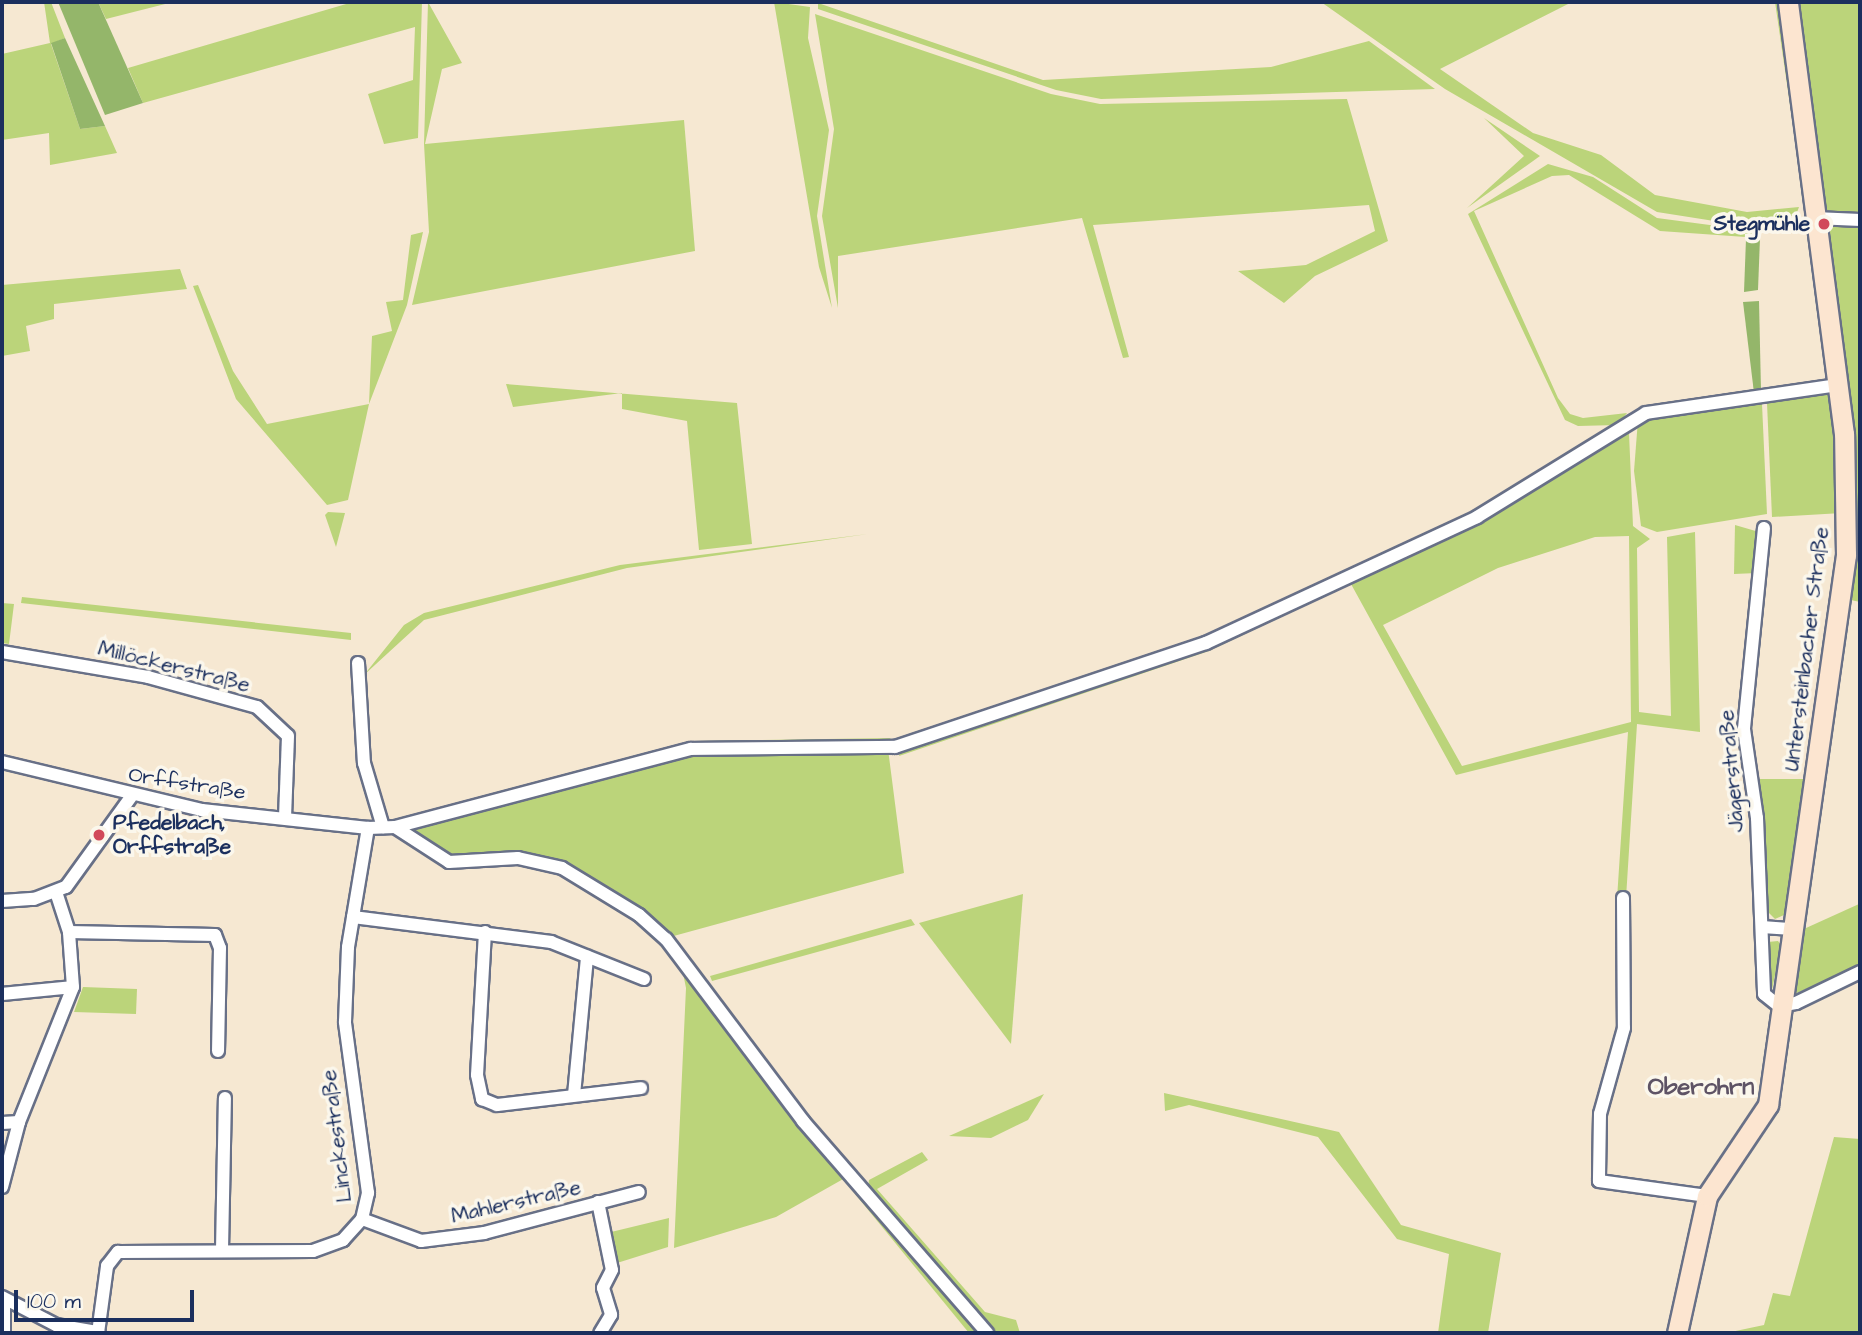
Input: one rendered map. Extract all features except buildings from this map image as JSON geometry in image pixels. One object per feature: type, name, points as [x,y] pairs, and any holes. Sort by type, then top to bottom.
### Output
[{"type":"main road","name":"Untersteinbacher Straße","points":[[1707,1196],[1768,1104],[1795,885],[1846,555],[1837,385],[1787,2]]},
{"type":"main road","points":[[1677,1333],[1707,1196]]},
{"type":"street","points":[[1815,218],[1860,220]]},
{"type":"street","name":"Orffstraße","points":[[2,762],[131,797],[368,828],[389,827],[691,749],[895,747],[1206,643],[1477,517],[1646,413],[1837,385]]},
{"type":"street","name":"Jägerstraße","points":[[1764,528],[1744,729],[1762,928],[1764,994],[1779,1006]]},
{"type":"street","name":"Millöckerstraße","points":[[2,652],[148,677],[257,707],[288,736],[285,817]]},
{"type":"street","points":[[358,663],[364,764],[389,827],[449,862],[519,859],[562,868],[639,915],[666,939],[803,1121],[986,1333]]},
{"type":"street","points":[[2,901],[57,894],[104,842],[131,797]]},
{"type":"street","name":"Linckestraße","points":[[98,1333],[112,1256],[130,1249],[313,1251],[343,1240],[362,1219],[368,1193],[345,1021],[353,917],[368,828]]},
{"type":"street","points":[[2,1187],[19,1122],[73,987],[69,932],[57,894]]},
{"type":"street","points":[[1623,898],[1624,1028],[1600,1114],[1599,1181],[1707,1196]]},
{"type":"street","points":[[353,917],[551,942],[644,979]]},
{"type":"street","points":[[1762,928],[1789,929]]},
{"type":"street","points":[[69,932],[215,935],[220,947],[218,1051]]},
{"type":"street","points":[[485,932],[478,1093],[497,1105],[641,1088]]},
{"type":"street","points":[[574,1096],[587,957]]},
{"type":"street","points":[[1779,1006],[1860,972]]},
{"type":"street","points":[[2,994],[73,987]]},
{"type":"street","points":[[222,1250],[225,1098]]},
{"type":"street","points":[[2,1123],[19,1122]]},
{"type":"street","name":"Mahlerstraße","points":[[362,1219],[421,1241],[484,1233],[639,1192]]},
{"type":"street","name":"Mahlerstraße","points":[[598,1202],[612,1270],[603,1288],[611,1315],[600,1333]]},
{"type":"street","points":[[4,1333],[3,1298],[56,1325],[98,1333]]},
{"type":"green space","points":[[44,2],[51,2],[65,38],[51,44],[80,129],[105,126],[117,153],[50,165],[49,133],[2,140],[2,54],[50,43]]},
{"type":"green space","points":[[58,2],[98,2],[143,103],[105,115]]},
{"type":"green space","points":[[98,2],[173,2],[106,19]]},
{"type":"green space","points":[[353,2],[422,2],[418,138],[384,144],[368,94],[413,80],[415,27],[143,103],[128,68]]},
{"type":"green space","points":[[428,2],[462,63],[442,69],[425,144],[684,120],[695,251],[412,305],[429,232],[424,144]]},
{"type":"green space","points":[[774,2],[810,7],[808,38],[829,130],[817,216],[832,308],[819,267]]},
{"type":"green space","points":[[1321,2],[1572,2],[1440,69],[1533,133],[1601,155],[1655,195],[1747,212],[1799,207],[1796,215],[1746,226],[1657,212],[1445,89]]},
{"type":"green space","points":[[1775,2],[1782,2],[1805,208],[1782,50]]},
{"type":"green space","points":[[1793,2],[1860,2],[1860,216],[1831,213],[1821,205]]},
{"type":"green space","points":[[818,3],[1043,80],[1271,67],[1369,41],[1435,89],[1101,99],[1056,90],[818,9]]},
{"type":"green space","points":[[815,14],[1051,94],[1100,104],[1347,99],[1388,241],[1315,276],[1284,303],[1238,271],[1306,265],[1375,231],[1369,205],[1093,225],[1129,357],[1123,358],[1082,218],[838,256],[838,308],[822,216],[834,129]]},
{"type":"green space","points":[[65,38],[105,126],[80,129],[51,43]]},
{"type":"green space","points":[[1484,118],[1540,156],[1467,208],[1524,156]]},
{"type":"green space","points":[[1548,164],[1593,177],[1657,218],[1755,231],[1760,238],[1660,231],[1569,175],[1552,176],[1474,211],[1558,398],[1570,414],[1583,418],[1627,413],[1617,425],[1578,426],[1565,420],[1468,214]]},
{"type":"green space","points":[[1829,222],[1860,223],[1860,602],[1846,599]]},
{"type":"green space","points":[[423,232],[407,305],[369,404],[372,336],[392,331],[386,302],[403,300],[411,235]]},
{"type":"green space","points":[[1760,238],[1758,290],[1744,292],[1746,239]]},
{"type":"green space","points":[[180,269],[187,289],[54,304],[54,319],[26,326],[30,351],[2,356],[2,285]]},
{"type":"green space","points":[[198,285],[233,371],[267,424],[369,404],[348,500],[327,505],[236,399],[193,286]]},
{"type":"green space","points":[[1759,301],[1761,391],[1754,393],[1743,302]]},
{"type":"green space","points":[[506,384],[619,393],[513,407]]},
{"type":"green space","points":[[1824,391],[1833,396],[1842,513],[1772,517],[1767,403]]},
{"type":"green space","points":[[622,394],[737,403],[752,544],[699,550],[687,421],[622,409]]},
{"type":"green space","points":[[1751,400],[1762,404],[1767,514],[1657,532],[1641,526],[1634,471],[1638,420]]},
{"type":"green space","points":[[1623,430],[1629,433],[1633,526],[1650,539],[1637,548],[1639,712],[1671,716],[1667,537],[1695,532],[1700,732],[1637,724],[1625,914],[1616,914],[1628,732],[1456,775],[1351,584]],"holes":[[[1629,536],[1631,722],[1462,766],[1383,625],[1498,568],[1595,537]]]},
{"type":"green space","points":[[328,512],[345,513],[336,547],[325,515]]},
{"type":"green space","points":[[1735,525],[1759,532],[1757,573],[1734,574]]},
{"type":"green space","points":[[868,534],[627,568],[424,620],[364,675],[404,625],[424,613],[620,565]]},
{"type":"green space","points":[[1343,588],[1209,651],[899,756],[902,748],[1207,645]]},
{"type":"green space","points":[[22,597],[351,633],[351,640],[21,603]]},
{"type":"green space","points":[[2,603],[14,604],[9,644],[2,643]]},
{"type":"green space","points":[[891,738],[880,745],[696,741]]},
{"type":"green space","points":[[888,749],[904,873],[670,937],[563,864],[518,854],[451,856],[406,830],[691,753]]},
{"type":"green space","points":[[1757,779],[1808,779],[1786,914],[1775,919],[1767,911]]},
{"type":"green space","points":[[1023,894],[1011,1044],[919,923]]},
{"type":"green space","points":[[1859,904],[1860,966],[1792,995],[1795,933]]},
{"type":"green space","points":[[911,919],[915,925],[712,981],[710,976]]},
{"type":"green space","points":[[1778,941],[1781,945],[1772,990],[1768,942]]},
{"type":"green space","points":[[681,963],[845,1178],[776,1217],[674,1248],[686,988]]},
{"type":"green space","points":[[83,987],[137,989],[136,1014],[74,1012]]},
{"type":"green space","points":[[1164,1093],[1339,1132],[1401,1225],[1501,1253],[1488,1333],[1438,1333],[1449,1254],[1397,1239],[1318,1137],[1189,1105],[1165,1111]]},
{"type":"green space","points":[[1044,1094],[1028,1120],[991,1138],[949,1136]]},
{"type":"green space","points":[[1834,1137],[1860,1139],[1860,1333],[1726,1333],[1764,1325],[1773,1293],[1790,1296]]},
{"type":"green space","points":[[922,1152],[928,1160],[877,1189],[985,1312],[1016,1320],[1020,1333],[991,1333],[868,1187],[869,1180]]},
{"type":"green space","points":[[851,1189],[861,1192],[981,1333],[969,1333]]},
{"type":"green space","points":[[669,1218],[668,1247],[617,1263],[607,1233]]},
{"type":"place","name":"Stegmühle","points":[[1824,224]]},
{"type":"place","name":"Pfedelbach, Orffstraße","points":[[99,835]]},
{"type":"district","name":"Oberohrn","points":[[1701,1088]]}]
